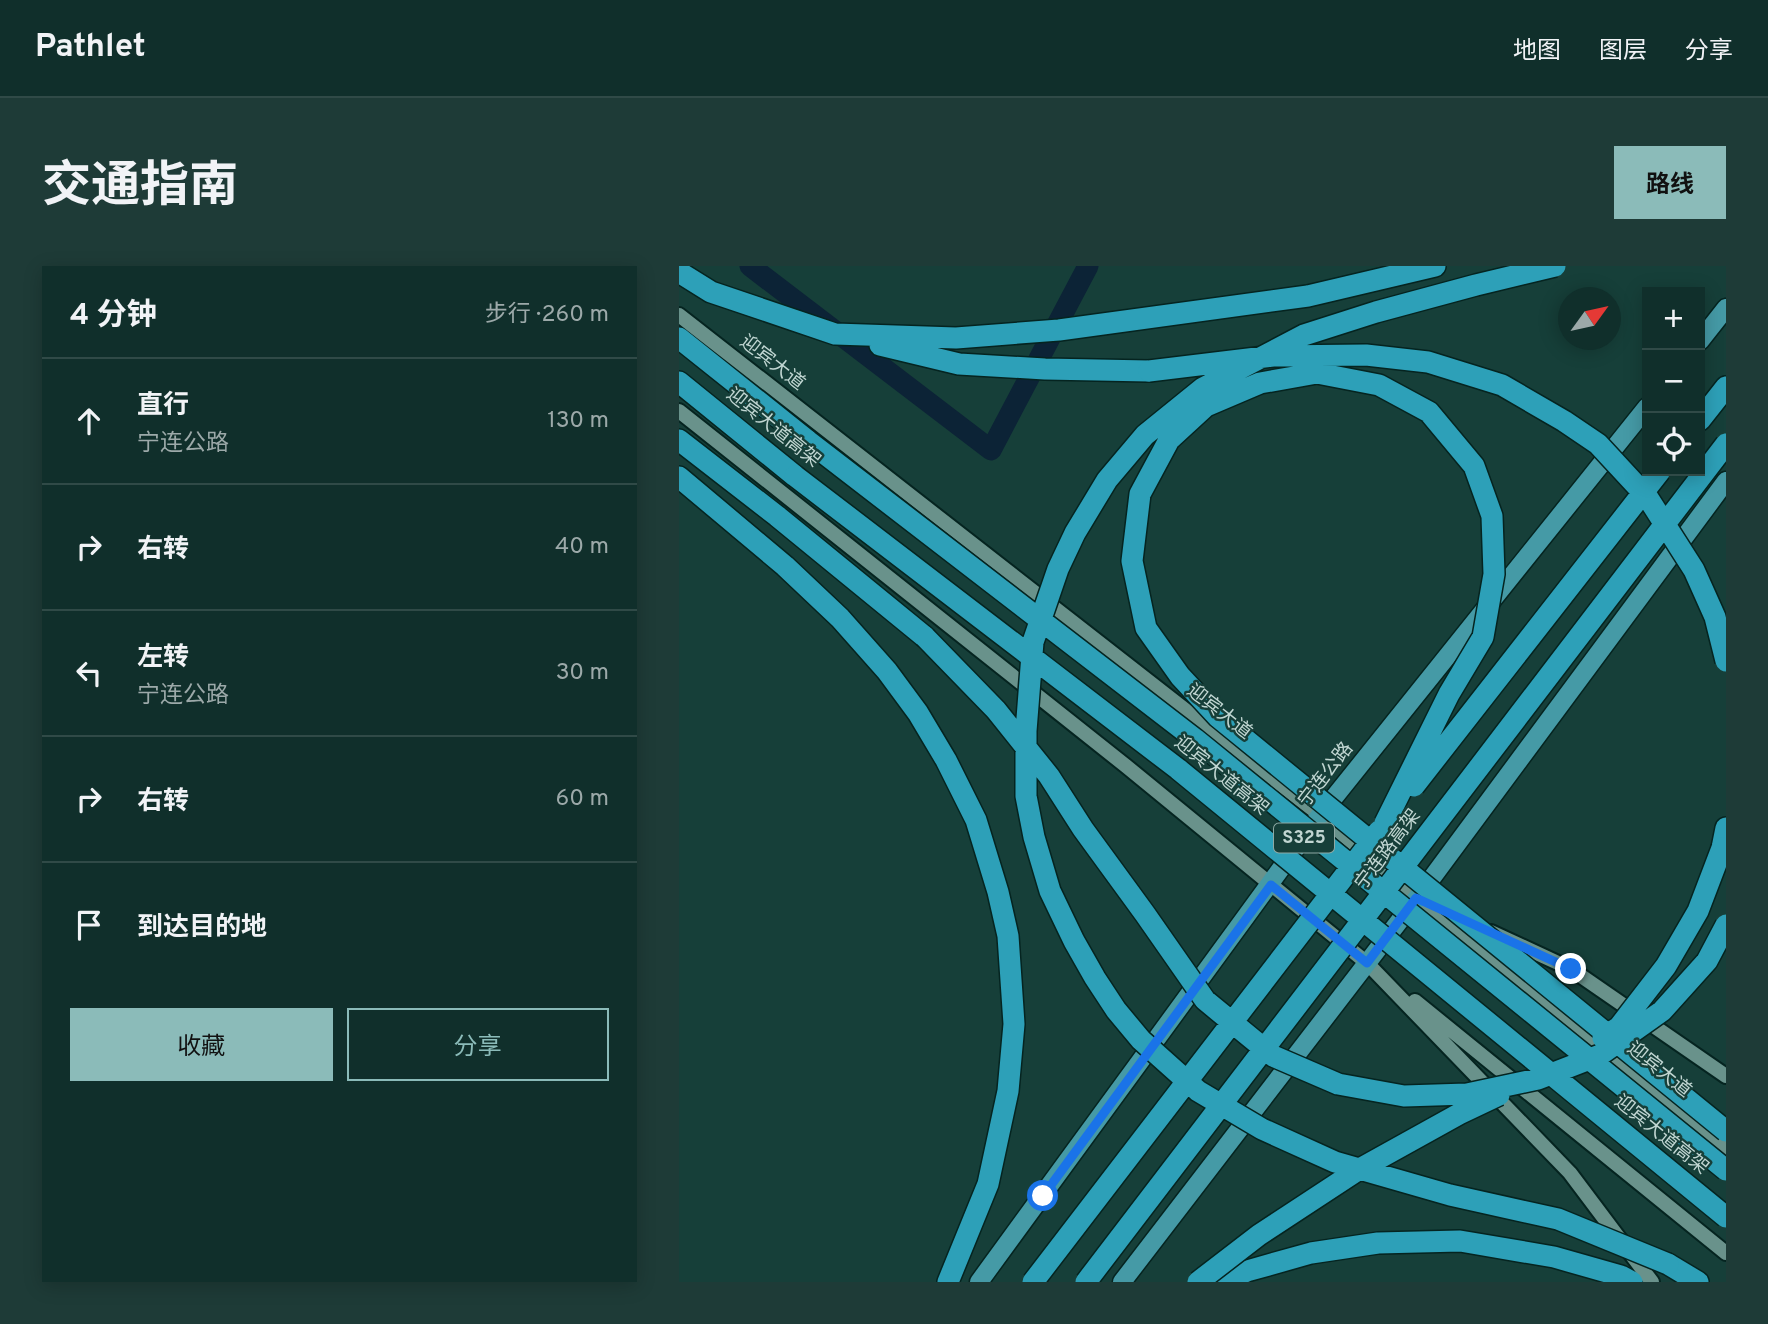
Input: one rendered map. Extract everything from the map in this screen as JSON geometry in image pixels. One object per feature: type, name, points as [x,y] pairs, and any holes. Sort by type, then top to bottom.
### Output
[{"type":"highway","points":[[835,334],[956,338],[1059,330],[1308,296],[1435,266]]},
{"type":"highway","points":[[1555,266],[1377,312],[1304,335],[1203,388],[1146,435],[1107,480],[1075,533],[1058,569],[1033,642],[1026,731],[1026,796],[1034,837],[1050,891],[1095,978],[1116,1010],[1141,1040],[1198,1091],[1262,1129],[1335,1162],[1450,1195],[1558,1219],[1668,1264],[1698,1282]]},
{"type":"highway","points":[[679,272],[711,292],[835,334],[959,364],[1149,371],[1273,356],[1366,355],[1429,362],[1502,385],[1598,444],[1648,498],[1694,570],[1715,617],[1726,661]]},
{"type":"highway","name":"迎宾大道高架","points":[[679,338],[808,441],[1195,739],[1726,1170]]},
{"type":"highway","points":[[1385,823],[1449,694],[1483,637],[1494,574],[1492,516],[1473,466],[1429,412],[1379,385],[1317,373],[1260,383],[1206,406],[1178,431],[1169,440],[1140,494],[1132,561],[1146,628],[1180,676],[1218,717],[1726,1130]]},
{"type":"highway","name":"迎宾大道高架","points":[[679,382],[796,476],[1178,769],[1726,1217]]},
{"type":"highway","points":[[1705,414],[1726,387]]},
{"type":"highway","points":[[679,440],[925,636],[987,700],[1049,776],[1083,829],[1205,1000],[1273,1056],[1338,1084],[1404,1096],[1467,1094],[1538,1079],[1600,1055],[1662,1012],[1707,961],[1726,925]]},
{"type":"highway","name":"宁连路高架","points":[[1086,1282],[1726,444]]},
{"type":"highway","name":"宁连路高架","points":[[1033,1282],[1385,823],[1656,476]]},
{"type":"highway","points":[[679,477],[785,566],[840,618],[887,671],[918,713],[946,760],[976,820],[1009,936],[1014,1024],[1009,1091],[988,1184],[947,1282]]},
{"type":"highway","points":[[1198,1282],[1259,1235],[1358,1170],[1459,1114],[1566,1063],[1619,1027],[1666,966],[1698,911],[1722,848],[1726,828]]},
{"type":"highway","points":[[1223,1282],[1247,1270],[1311,1253],[1378,1243],[1460,1241],[1554,1257],[1621,1276],[1632,1282]]},
{"type":"main road","points":[[1705,335],[1726,308]]},
{"type":"main road","name":"迎宾大道","points":[[679,315],[1320,815],[1416,898],[1726,1150]]},
{"type":"main road","points":[[679,411],[1115,757],[1726,1253]]},
{"type":"main road","name":"宁连公路","points":[[979,1282],[1320,815],[1642,413]]},
{"type":"main road","points":[[1122,1282],[1367,963],[1726,481]]},
{"type":"main road","points":[[1416,898],[1571,969],[1726,1076]]},
{"type":"main road","points":[[1367,963],[1570,1173],[1652,1282]]},
{"type":"waterway","points":[[750,266],[991,450],[1088,266]]},
{"type":"route","points":[[1043,1196],[1271,885],[1367,963],[1416,898],[1571,969]]}]
